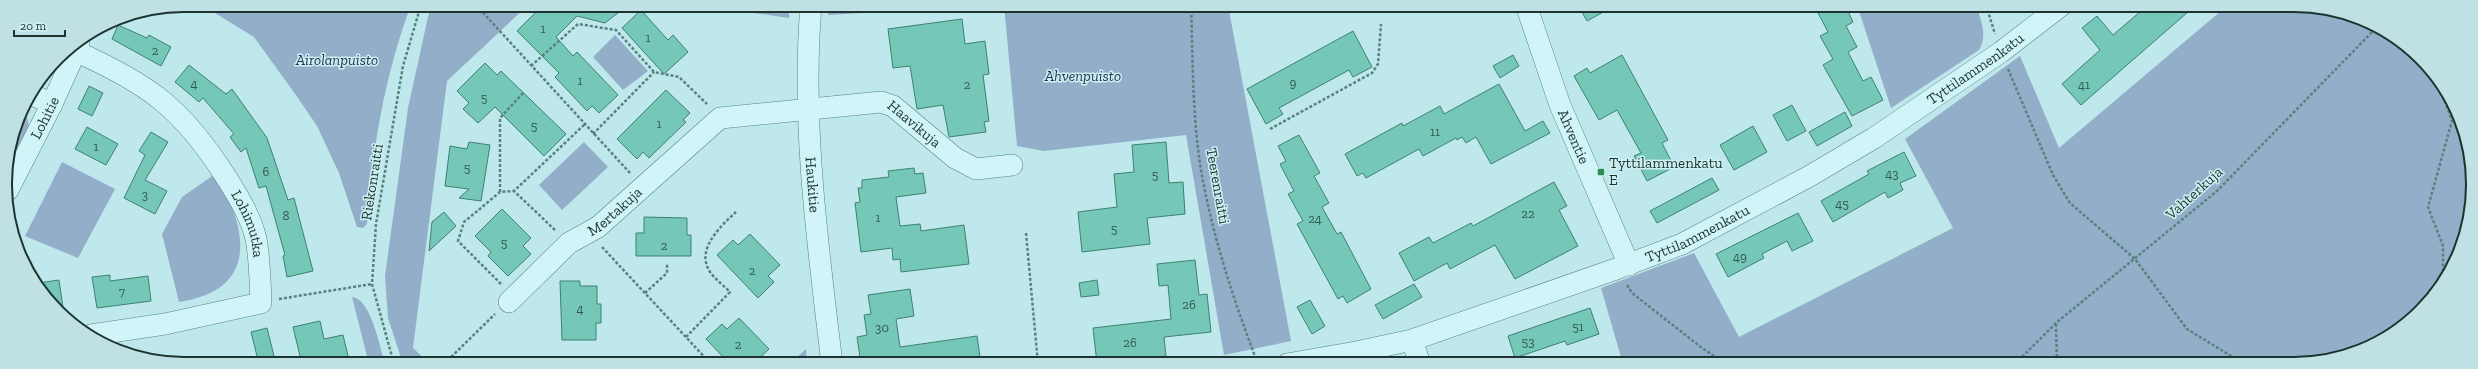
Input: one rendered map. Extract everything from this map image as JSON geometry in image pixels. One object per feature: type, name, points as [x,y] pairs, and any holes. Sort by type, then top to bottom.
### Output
[{"type":"street","name":"Haukitie","points":[[811,12],[808,110],[819,252],[831,357]]},
{"type":"street","name":"Ahventie","points":[[1528,12],[1560,105],[1622,267]]},
{"type":"street","name":"Tyttilammenkatu","points":[[1328,357],[1412,340],[1622,267],[1682,244],[1808,177],[1874,138],[1999,47],[2052,12]]},
{"type":"street","name":"Lohimutka","points":[[79,48],[156,94],[192,127],[238,195],[256,238],[259,260],[261,303]]},
{"type":"street","name":"Lohitie","points":[[12,182],[52,104],[75,51]]},
{"type":"street","points":[[36,96],[52,104]]},
{"type":"street","name":"Haavikuja","points":[[808,110],[881,102],[893,106],[955,158],[976,169],[1012,165]]},
{"type":"street","points":[[720,118],[808,110]]},
{"type":"street","name":"Mertakuja","points":[[511,300],[569,244],[598,227],[720,118]]},
{"type":"street","points":[[97,333],[165,324],[261,303]]},
{"type":"street","points":[[1412,340],[1418,357]]},
{"type":"path","name":"Riekonraitti","points":[[392,357],[372,284],[376,224],[403,66],[419,12]]},
{"type":"path","points":[[482,12],[530,66],[643,187]]},
{"type":"path","name":"Teerenraitti","points":[[1191,12],[1197,125],[1202,180],[1221,260],[1255,357]]},
{"type":"path","points":[[1988,12],[1999,47],[2053,175],[2070,203],[2135,260],[2187,329],[2233,357]]},
{"type":"path","points":[[530,66],[578,24],[616,30],[654,72],[679,77],[720,118]]},
{"type":"path","points":[[1270,129],[1372,73],[1378,64],[1381,24]]},
{"type":"path","name":"Vahterkuja","points":[[2022,357],[2056,323],[2135,260],[2216,191],[2373,31]]},
{"type":"path","points":[[593,134],[654,72]]},
{"type":"path","points":[[500,192],[500,118],[524,92]]},
{"type":"path","points":[[2443,271],[2443,246],[2428,207],[2452,121],[2446,103]]},
{"type":"path","points":[[451,357],[511,300],[458,241],[464,222],[500,192],[514,191],[584,124]]},
{"type":"path","points":[[514,191],[569,244]]},
{"type":"path","points":[[686,337],[730,292],[711,272],[706,257],[707,247],[711,238],[736,212]]},
{"type":"path","points":[[588,232],[704,357]]},
{"type":"path","points":[[1026,233],[1037,357]]},
{"type":"path","points":[[645,293],[667,273],[667,264]]},
{"type":"path","points":[[1622,267],[1632,293],[1716,357]]},
{"type":"path","points":[[261,303],[372,284]]},
{"type":"path","points":[[2056,323],[2057,357]]},
{"type":"green space","name":"Airolanpuisto","points":[[213,12],[409,12],[394,58],[381,113],[372,168],[367,224],[363,228],[357,227],[339,173],[317,126],[254,37]]},
{"type":"green space","name":"Airolanpuisto","points":[[430,12],[521,12],[447,81],[413,348],[423,357],[401,357],[388,318],[385,276],[408,108]]},
{"type":"green space","points":[[747,12],[789,12],[789,18]]},
{"type":"green space","points":[[828,12],[880,12],[828,15]]},
{"type":"green space","name":"Ahvenpuisto","points":[[1005,12],[1229,12],[1291,341],[1224,355],[1186,135],[1044,151],[1017,146]]},
{"type":"green space","points":[[1859,12],[1978,12],[1983,28],[1983,39],[1979,50],[1891,108]]},
{"type":"green space","points":[[2220,12],[2316,13],[2349,21],[2380,35],[2407,55],[2430,79],[2443,98],[2457,129],[2465,162],[2465,207],[2457,240],[2443,271],[2430,290],[2407,314],[2380,334],[2360,344],[2316,356],[1621,357],[1601,288],[1694,253],[1739,337],[1953,228],[1905,139],[2020,56],[2059,148]]},
{"type":"green space","points":[[615,35],[648,71],[623,90],[593,57]]},
{"type":"green space","points":[[26,116],[28,126],[27,134],[13,160],[21,129]]},
{"type":"green space","points":[[584,142],[608,167],[562,210],[539,185]]},
{"type":"green space","points":[[62,162],[115,189],[78,258],[25,236]]},
{"type":"green space","points":[[215,174],[235,216],[240,236],[240,254],[235,271],[223,285],[205,295],[179,302],[162,234],[182,197]]},
{"type":"green space","points":[[352,297],[359,300],[369,314],[374,325],[383,357],[367,357]]},
{"type":"green space","points":[[806,349],[807,357],[797,357]]},
{"type":"building","points":[[536,12],[619,12],[605,23],[577,16],[556,37],[573,56],[577,52],[618,95],[599,113],[592,106],[587,111],[555,77],[559,73],[517,31]]},
{"type":"building","points":[[639,12],[643,12],[668,40],[673,35],[688,52],[664,74],[622,28]]},
{"type":"building","points":[[1582,12],[1603,12],[1587,21]]},
{"type":"building","points":[[1818,12],[1848,12],[1853,22],[1846,26],[1857,47],[1848,52],[1863,81],[1871,77],[1883,100],[1852,116],[1823,65],[1833,59],[1820,36],[1828,32]]},
{"type":"building","points":[[2140,12],[2188,12],[2081,105],[2062,84],[2100,50],[2082,28],[2097,16],[2113,35]]},
{"type":"building","points":[[962,19],[965,44],[985,41],[989,74],[983,75],[989,121],[984,122],[986,132],[949,137],[943,105],[917,109],[910,66],[893,68],[888,29]]},
{"type":"building","points":[[118,25],[147,38],[149,35],[171,47],[161,66],[112,39]]},
{"type":"building","points":[[1353,31],[1372,67],[1353,77],[1349,70],[1279,108],[1283,114],[1266,124],[1247,89]]},
{"type":"building","points":[[1513,55],[1519,66],[1500,78],[1493,66]]},
{"type":"building","points":[[1622,55],[1668,140],[1662,143],[1674,167],[1647,181],[1634,156],[1641,153],[1617,110],[1599,120],[1574,76],[1587,68],[1590,73]]},
{"type":"building","points":[[485,63],[497,75],[501,71],[566,134],[544,156],[495,107],[478,123],[463,109],[469,103],[457,91]]},
{"type":"building","points":[[189,65],[226,94],[232,89],[267,138],[288,200],[294,198],[313,271],[287,277],[283,256],[285,255],[266,186],[259,188],[246,148],[241,152],[230,137],[234,134],[203,98],[199,102],[175,82]]},
{"type":"building","points":[[1499,84],[1525,131],[1543,121],[1550,133],[1491,164],[1476,137],[1466,143],[1462,137],[1457,140],[1456,138],[1423,156],[1419,149],[1366,178],[1363,173],[1357,176],[1345,154],[1402,123],[1403,126],[1440,106],[1444,114]]},
{"type":"building","points":[[89,86],[103,93],[92,116],[78,109]]},
{"type":"building","points":[[666,90],[690,113],[683,120],[686,122],[649,158],[643,152],[637,159],[617,139]]},
{"type":"building","points":[[1792,105],[1806,131],[1787,141],[1773,115]]},
{"type":"building","points":[[1845,112],[1852,126],[1817,146],[1809,132]]},
{"type":"building","points":[[1753,126],[1767,152],[1734,170],[1720,145]]},
{"type":"building","points":[[87,127],[118,144],[106,165],[75,149]]},
{"type":"building","points":[[151,132],[168,142],[145,180],[167,191],[155,214],[124,198],[145,155],[139,151]]},
{"type":"building","points":[[1299,135],[1320,173],[1314,176],[1329,203],[1322,207],[1337,234],[1341,232],[1371,289],[1347,303],[1343,296],[1338,299],[1297,224],[1303,221],[1288,194],[1294,191],[1280,164],[1286,161],[1278,146]]},
{"type":"building","points":[[469,142],[490,145],[481,201],[459,198],[469,189],[445,186],[450,146],[467,149]]},
{"type":"building","points":[[1166,142],[1169,183],[1183,182],[1185,214],[1147,218],[1150,244],[1082,252],[1078,212],[1117,207],[1114,174],[1134,172],[1132,145]]},
{"type":"building","points":[[1904,152],[1916,176],[1900,183],[1903,190],[1888,198],[1885,192],[1833,222],[1821,201],[1869,174],[1867,171]]},
{"type":"building","points":[[914,168],[915,174],[923,173],[926,193],[896,197],[900,226],[920,224],[921,231],[964,225],[969,264],[901,272],[900,259],[893,260],[892,248],[861,252],[855,203],[860,202],[858,188],[862,188],[862,180],[889,177],[888,171]]},
{"type":"building","points":[[1712,178],[1719,190],[1657,223],[1650,211]]},
{"type":"building","points":[[1554,182],[1567,206],[1559,210],[1578,246],[1515,279],[1495,245],[1450,269],[1447,263],[1414,281],[1399,253],[1429,237],[1433,243],[1471,223],[1473,226]]},
{"type":"building","points":[[502,209],[531,238],[523,246],[531,254],[508,276],[488,256],[491,252],[475,236]]},
{"type":"building","points":[[444,212],[456,226],[429,251],[432,222]]},
{"type":"building","points":[[1798,213],[1813,241],[1792,251],[1787,241],[1762,254],[1764,258],[1728,277],[1716,254]]},
{"type":"building","points":[[644,217],[687,218],[687,235],[691,235],[691,256],[636,256],[636,233],[644,233]]},
{"type":"building","points":[[750,234],[780,265],[768,276],[774,282],[758,298],[717,255],[733,240],[738,245]]},
{"type":"building","points":[[1195,260],[1199,295],[1207,294],[1211,332],[1164,337],[1166,356],[1096,357],[1093,328],[1171,319],[1168,285],[1159,286],[1157,264]]},
{"type":"building","points":[[110,275],[110,281],[148,276],[151,301],[97,308],[92,277]]},
{"type":"building","points":[[59,280],[63,306],[48,290],[43,282]]},
{"type":"building","points":[[1097,280],[1099,295],[1081,297],[1079,283]]},
{"type":"building","points":[[560,281],[580,281],[580,286],[597,286],[597,304],[601,304],[601,323],[596,323],[596,340],[562,340]]},
{"type":"building","points":[[1414,284],[1422,297],[1383,319],[1375,305]]},
{"type":"building","points":[[910,289],[914,316],[896,319],[900,347],[977,336],[980,357],[860,357],[857,337],[867,335],[864,315],[871,314],[868,295]]},
{"type":"building","points":[[1310,300],[1325,326],[1312,334],[1297,307]]},
{"type":"building","points":[[1590,308],[1599,334],[1567,345],[1565,341],[1518,357],[1515,357],[1508,336]]},
{"type":"building","points":[[739,318],[769,349],[760,357],[723,357],[706,339],[722,324],[727,329]]},
{"type":"building","points":[[320,321],[324,339],[343,335],[348,357],[300,357],[293,327]]},
{"type":"building","points":[[267,328],[274,356],[257,357],[251,332]]},
{"type":"place","name":"Tyttilammenkatu E","points":[[1601,172]]}]
